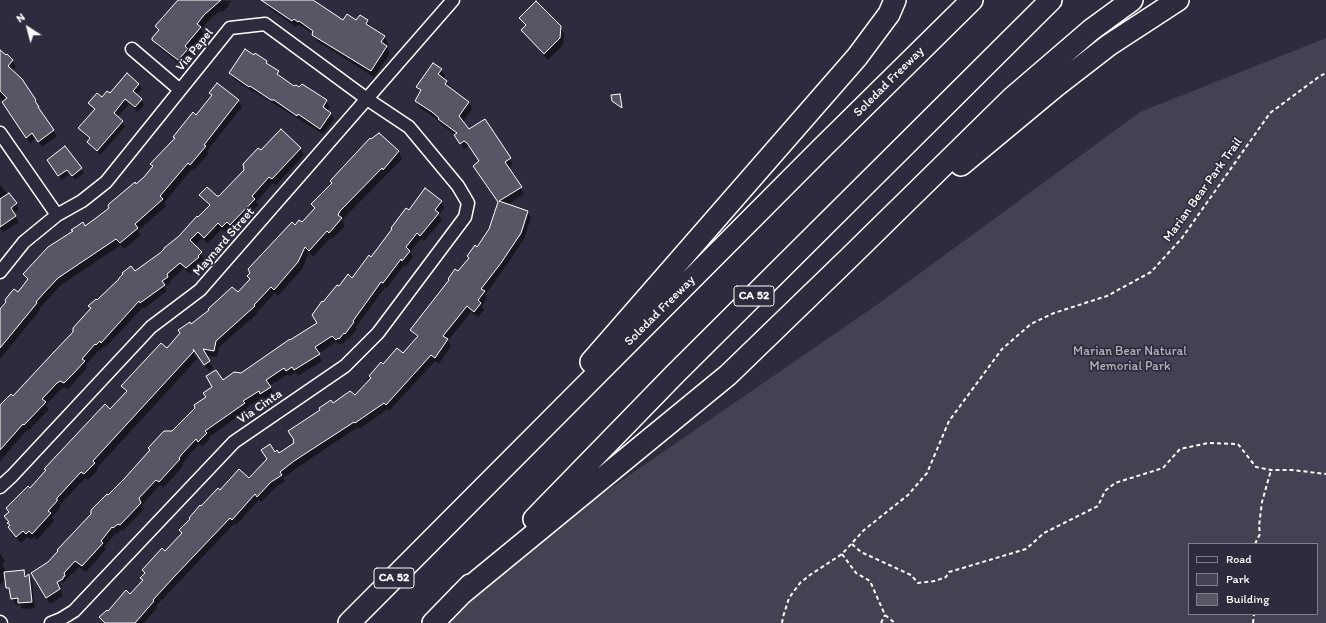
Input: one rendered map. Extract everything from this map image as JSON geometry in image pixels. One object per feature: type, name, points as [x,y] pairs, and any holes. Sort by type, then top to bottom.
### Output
[{"type":"highway","points":[[439,532],[588,365],[857,57],[889,14],[895,0]]},
{"type":"highway","points":[[823,147],[956,0]]},
{"type":"highway","name":"Soledad Freeway","points":[[349,623],[823,147],[972,0]]},
{"type":"highway","name":"CA 52","points":[[433,623],[675,374],[1051,0]]},
{"type":"highway","points":[[460,595],[728,375],[1012,98],[1091,30],[1132,0]]},
{"type":"highway","points":[[851,256],[1056,86],[1110,45],[1178,0]]},
{"type":"street","name":"Maynard Street","points":[[0,486],[12,476],[151,327],[200,290],[453,0]]},
{"type":"street","name":"Via Papel","points":[[0,272],[24,242],[57,215],[82,201],[106,182],[230,28],[265,24],[367,99],[410,128],[458,186],[468,203]]},
{"type":"street","points":[[132,49],[180,90]]},
{"type":"street","points":[[0,133],[57,215]]},
{"type":"street","name":"Via Cinta","points":[[51,623],[74,611],[234,442],[345,366],[378,333],[465,217],[468,203]]},
{"type":"path","name":"Marian Bear Park Trail","points":[[782,623],[789,598],[800,583],[842,554],[864,530],[908,495],[927,474],[949,421],[1002,349],[1031,324],[1054,313],[1107,296],[1151,272],[1182,238],[1270,113],[1326,73]]},
{"type":"path","points":[[852,544],[860,552],[911,575],[918,583],[935,581],[946,577],[949,572],[1026,549],[1044,532],[1098,506],[1105,492],[1115,483],[1163,468],[1180,449],[1208,444],[1238,444],[1256,467],[1271,470],[1292,470],[1326,474]]},
{"type":"path","points":[[1256,543],[1260,534],[1259,526],[1262,502],[1271,470]]},
{"type":"path","points":[[842,554],[856,573],[870,581],[885,615],[894,623]]},
{"type":"path","points":[[881,623],[885,615]]},
{"type":"green space","name":"Marian Bear Natural Memorial Park","points":[[1326,38],[1326,623],[427,623],[573,514],[878,304],[1140,112]]},
{"type":"building","points":[[178,0],[221,0],[204,15],[197,24],[201,27],[185,46],[188,49],[178,60],[152,40],[152,38],[159,30],[155,26]]},
{"type":"building","points":[[261,0],[313,0],[343,20],[347,14],[356,20],[360,15],[368,20],[366,24],[385,36],[381,42],[387,46],[371,71],[312,35],[313,31],[299,21],[298,22],[294,19],[292,21]]},
{"type":"building","points":[[536,1],[561,26],[560,38],[544,54],[521,30],[526,25],[519,18]]},
{"type":"building","points":[[245,49],[254,55],[255,53],[267,61],[266,63],[279,71],[277,74],[294,86],[296,85],[299,87],[302,84],[327,100],[323,107],[331,113],[320,129],[298,114],[297,116],[274,100],[271,100],[250,86],[249,87],[229,73]]},
{"type":"building","points":[[0,50],[13,60],[8,66],[22,79],[36,100],[35,101],[38,107],[54,130],[38,142],[32,133],[26,138],[2,102],[7,98],[0,91]]},
{"type":"building","points":[[433,63],[442,69],[438,74],[447,81],[445,84],[469,102],[459,116],[469,129],[485,119],[511,158],[505,162],[522,187],[499,201],[528,211],[521,233],[481,289],[485,291],[478,300],[481,303],[474,312],[467,306],[443,336],[448,339],[435,358],[431,355],[386,405],[384,403],[294,461],[280,472],[282,475],[271,482],[257,497],[255,494],[232,520],[230,518],[173,578],[135,623],[105,623],[99,617],[107,610],[108,611],[126,590],[130,594],[143,580],[140,578],[145,573],[142,570],[162,548],[165,551],[182,533],[179,530],[190,519],[189,518],[200,505],[201,506],[218,488],[220,490],[239,469],[249,478],[267,459],[261,450],[270,444],[275,452],[277,450],[279,453],[294,443],[294,440],[288,431],[320,410],[319,408],[331,400],[333,403],[350,391],[355,395],[371,378],[369,376],[381,362],[383,364],[397,348],[403,353],[418,336],[410,330],[449,280],[448,279],[455,269],[458,271],[469,258],[467,256],[475,245],[477,247],[489,229],[498,202],[473,166],[479,161],[467,143],[464,141],[460,144],[454,135],[457,133],[438,119],[439,118],[432,112],[415,101],[421,90],[416,87]]},
{"type":"building","points":[[127,73],[139,84],[133,91],[142,99],[135,107],[125,99],[114,113],[123,121],[97,151],[87,142],[90,138],[78,128],[95,109],[88,103],[97,93],[102,97],[107,91],[110,93]]},
{"type":"building","points":[[217,83],[239,100],[204,145],[206,146],[190,165],[188,163],[160,196],[163,199],[135,224],[138,228],[120,243],[116,239],[58,278],[36,302],[37,303],[0,348],[0,309],[12,291],[14,289],[18,292],[28,279],[23,274],[48,247],[73,231],[71,230],[83,222],[85,226],[96,218],[109,208],[109,204],[135,182],[136,184],[144,177],[153,166],[150,164],[175,138],[173,137],[193,112],[196,115],[212,95],[209,93]]},
{"type":"building","points":[[620,94],[622,108],[612,101],[611,95]]},
{"type":"building","points":[[281,129],[301,148],[272,179],[269,177],[252,196],[255,199],[230,225],[227,222],[222,227],[218,223],[204,238],[198,232],[190,240],[202,252],[198,256],[199,257],[186,268],[180,263],[167,274],[168,277],[162,281],[165,285],[140,303],[139,301],[101,343],[100,341],[96,345],[95,344],[82,359],[85,361],[73,374],[64,383],[60,381],[57,383],[42,399],[46,402],[24,425],[23,424],[0,450],[0,405],[11,394],[13,396],[73,332],[73,328],[91,308],[88,306],[96,299],[97,300],[119,279],[123,274],[122,273],[131,266],[135,271],[160,253],[210,205],[199,195],[207,187],[219,196],[244,170],[243,164],[258,148],[261,150]]},
{"type":"building","points":[[379,133],[399,151],[383,170],[382,168],[340,211],[338,215],[342,218],[329,233],[327,231],[309,251],[305,247],[298,262],[274,290],[271,287],[254,305],[255,306],[216,341],[214,351],[203,349],[210,361],[204,365],[193,349],[194,351],[93,461],[95,463],[84,474],[81,472],[57,498],[57,501],[48,511],[51,513],[32,534],[29,531],[26,534],[23,531],[16,537],[8,527],[10,525],[7,523],[9,522],[4,516],[9,512],[6,508],[28,486],[30,488],[46,470],[44,469],[105,404],[110,409],[127,391],[121,386],[161,343],[167,348],[180,333],[178,330],[190,322],[191,324],[209,310],[208,309],[232,287],[238,292],[250,279],[247,276],[250,273],[248,269],[292,222],[295,225],[299,220],[302,222],[315,208],[311,204],[332,183],[330,181],[370,138],[371,139]]},
{"type":"building","points":[[65,146],[82,168],[72,176],[67,170],[58,176],[47,160]]},
{"type":"building","points":[[425,188],[442,201],[435,210],[439,213],[420,236],[417,233],[406,247],[410,251],[402,261],[401,259],[383,283],[381,282],[345,334],[344,333],[339,339],[338,338],[336,340],[332,336],[315,347],[320,354],[294,370],[292,367],[286,371],[284,368],[266,380],[271,387],[260,394],[259,391],[243,401],[245,403],[205,431],[207,433],[198,442],[196,439],[159,482],[156,480],[139,498],[141,503],[120,525],[118,524],[113,528],[112,527],[101,541],[103,543],[82,566],[75,561],[64,573],[65,576],[63,579],[57,582],[60,589],[46,598],[31,573],[48,562],[58,551],[57,550],[91,514],[91,510],[124,479],[150,450],[148,448],[164,431],[172,431],[195,408],[194,405],[206,397],[203,393],[212,387],[206,376],[216,370],[223,380],[234,372],[241,373],[290,339],[317,323],[312,315],[322,301],[323,302],[337,285],[339,286],[348,274],[352,278],[369,255],[371,257],[406,208],[409,210]]},
{"type":"building","points":[[9,193],[17,203],[11,208],[16,216],[0,227],[0,199]]},
{"type":"building","points":[[24,570],[25,577],[29,574],[32,602],[18,603],[18,598],[11,599],[9,588],[6,588],[4,572]]}]
